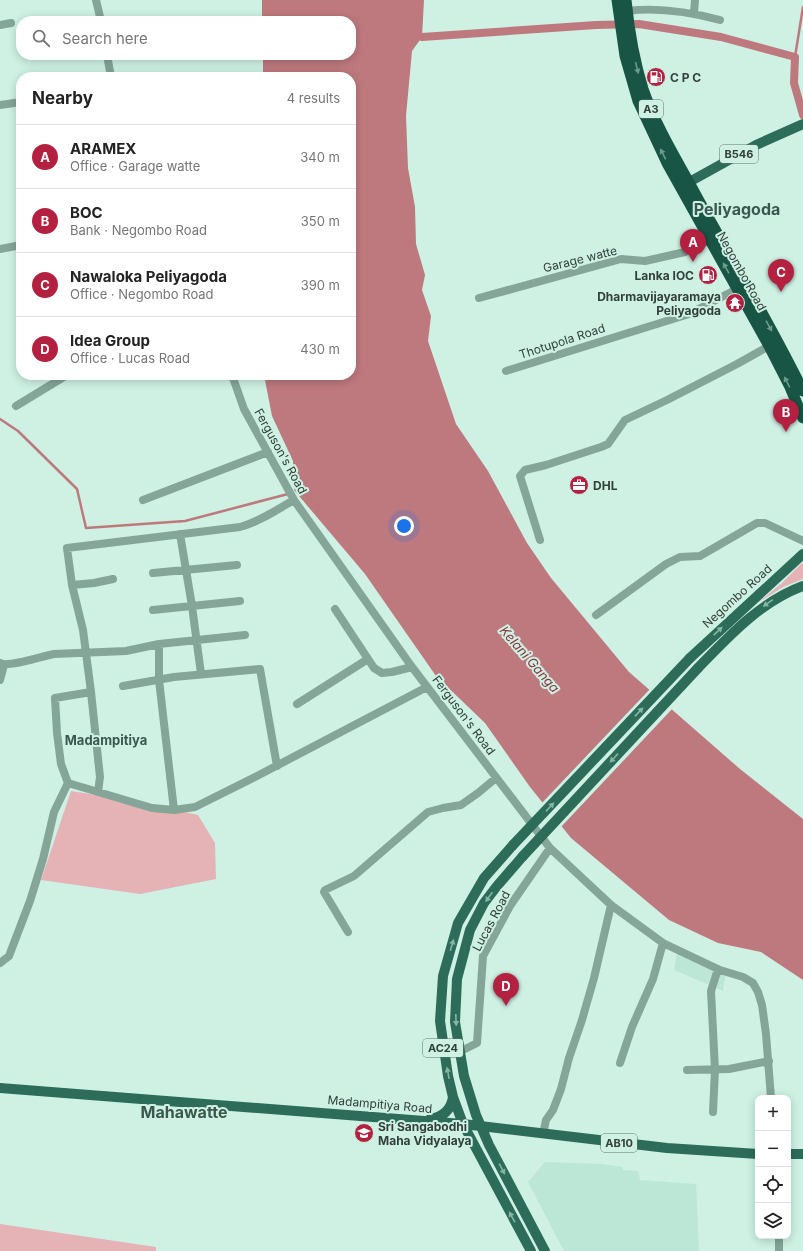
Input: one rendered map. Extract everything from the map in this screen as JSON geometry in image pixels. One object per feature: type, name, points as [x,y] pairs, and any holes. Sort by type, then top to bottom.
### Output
[{"type":"highway","name":"Negombo Road","points":[[617,0],[625,10],[625,56],[638,102],[658,144],[685,185],[782,349],[803,392]]},
{"type":"highway","name":"Negombo Road","points":[[685,185],[710,240],[769,346],[790,387],[803,418]]},
{"type":"main road","name":"B546","points":[[685,185],[756,145],[803,124]]},
{"type":"main road","name":"Negombo Road","points":[[453,1097],[448,1076],[440,1021],[443,976],[458,923],[484,878],[513,845],[690,658],[803,554]]},
{"type":"main road","name":"Negombo Road","points":[[459,1052],[456,1022],[456,979],[470,930],[484,903],[496,886],[698,668],[726,640],[753,615],[777,598],[803,586]]},
{"type":"main road","name":"AC24","points":[[459,1052],[467,1090],[480,1126],[545,1251]]},
{"type":"main road","name":"Madampitiya Road","points":[[0,1088],[464,1124],[668,1148],[755,1154]]},
{"type":"main road","points":[[424,1121],[438,1117],[446,1112],[452,1104],[453,1097]]},
{"type":"main road","name":"AC24","points":[[453,1097],[464,1124],[531,1251]]},
{"type":"main road","points":[[489,1145],[493,1133],[501,1128]]},
{"type":"main road","points":[[791,1154],[803,1154]]},
{"type":"street","points":[[96,0],[100,16]]},
{"type":"street","points":[[694,13],[695,0]]},
{"type":"street","points":[[625,10],[641,9],[694,13],[720,20]]},
{"type":"street","points":[[0,25],[11,23]]},
{"type":"street","points":[[108,60],[110,72]]},
{"type":"street","points":[[0,105],[16,103]]},
{"type":"street","name":"Garage watte","points":[[479,298],[621,260],[645,261],[685,252],[710,240]]},
{"type":"street","points":[[0,249],[16,246]]},
{"type":"street","name":"Thotupola Road","points":[[506,372],[689,314],[737,289]]},
{"type":"street","points":[[540,540],[520,476],[525,470],[565,460],[608,444],[625,420],[667,400],[769,346]]},
{"type":"street","points":[[16,406],[59,380]]},
{"type":"street","name":"Ferguson's Road","points":[[234,380],[244,409],[294,500],[412,667],[550,848],[611,905],[663,943],[718,969],[750,980],[758,992],[762,1005],[769,1061]]},
{"type":"street","points":[[143,500],[268,452]]},
{"type":"street","points":[[98,792],[100,777],[91,692],[83,630],[72,585],[67,548],[240,527],[249,524],[294,500]]},
{"type":"street","points":[[596,615],[666,564],[680,557],[700,556],[757,523],[765,523],[803,541]]},
{"type":"street","points":[[180,534],[201,674]]},
{"type":"street","points":[[153,573],[237,565]]},
{"type":"street","points":[[72,585],[113,579]]},
{"type":"street","points":[[153,610],[240,601]]},
{"type":"street","points":[[335,609],[374,668],[382,673],[412,667]]},
{"type":"street","points":[[0,680],[2,664],[49,655],[126,651],[158,644],[245,635]]},
{"type":"street","points":[[158,644],[159,680],[174,810]]},
{"type":"street","points":[[297,704],[368,659]]},
{"type":"street","points":[[123,686],[201,674],[260,669],[277,766]]},
{"type":"street","points":[[68,782],[152,808],[174,810],[194,807],[277,766],[427,687]]},
{"type":"street","points":[[0,963],[9,956],[30,901],[43,859],[54,812],[68,782],[61,764],[55,698],[91,692]]},
{"type":"street","points":[[348,932],[324,892],[325,890],[354,876],[428,812],[461,805],[496,778]]},
{"type":"street","name":"Lucas Road","points":[[459,1052],[478,1043],[483,956],[510,906],[550,848]]},
{"type":"street","points":[[543,1134],[546,1120],[553,1110],[561,1089],[569,1058],[582,1020],[594,978],[611,905]]},
{"type":"street","points":[[620,1063],[632,1027],[653,979],[663,943]]},
{"type":"street","points":[[713,1112],[715,1070],[711,991],[718,969]]},
{"type":"street","points":[[687,1070],[729,1069],[769,1061],[771,1095]]},
{"type":"street","points":[[779,1239],[779,1251]]},
{"type":"shaded area","points":[[802,563],[803,579],[783,587],[759,602],[782,583]]},
{"type":"shaded area","points":[[71,791],[128,800],[198,815],[215,843],[216,879],[140,894],[41,880]]},
{"type":"shaded area","points":[[678,947],[726,971],[723,991],[674,970]]},
{"type":"shaded area","points":[[545,1162],[602,1164],[622,1167],[623,1170],[638,1171],[640,1180],[696,1184],[699,1251],[564,1251],[528,1182]]},
{"type":"shaded area","points":[[0,1224],[156,1247],[156,1251],[0,1251]]},
{"type":"water","name":"Kelani Ganga","points":[[262,0],[424,0],[422,37],[412,51],[406,116],[408,168],[415,207],[416,244],[425,275],[422,290],[431,316],[428,341],[456,424],[488,471],[527,543],[551,578],[629,672],[740,769],[803,819],[803,980],[761,952],[718,943],[669,920],[571,838],[530,787],[485,723],[436,676],[365,574],[294,490],[293,461],[272,416],[265,380],[356,380],[356,72],[263,72],[263,60],[356,60],[356,16],[262,16]]},
{"type":"pier","points":[[651,688],[673,708],[560,828],[541,804]]},
{"type":"waterway","points":[[795,57],[803,7]]},
{"type":"waterway","points":[[422,37],[596,25],[639,24],[721,37],[795,57],[794,83],[803,115]]},
{"type":"waterway","points":[[0,419],[18,431],[77,489],[86,528],[185,521],[288,494]]},
{"type":"place","name":"C P C","points":[[656,77]]},
{"type":"place","name":"ARAMEX","points":[[693,262]]},
{"type":"place","name":"Lanka IOC","points":[[708,275]]},
{"type":"place","name":"Nawaloka Peliyagoda","points":[[781,292]]},
{"type":"place","name":"Dharmavijayaramaya Peliyagoda","points":[[735,303]]},
{"type":"place","name":"BOC","points":[[786,432]]},
{"type":"place","name":"DHL","points":[[579,485]]},
{"type":"place","name":"Idea Group","points":[[506,1006]]},
{"type":"place","name":"Sri Sangabodhi Maha Vidyalaya","points":[[364,1133]]},
{"type":"district","name":"Peliyagoda","points":[[737,209]]},
{"type":"district","name":"Madampitiya","points":[[106,740]]},
{"type":"district","name":"Mahawatte","points":[[184,1112]]}]
